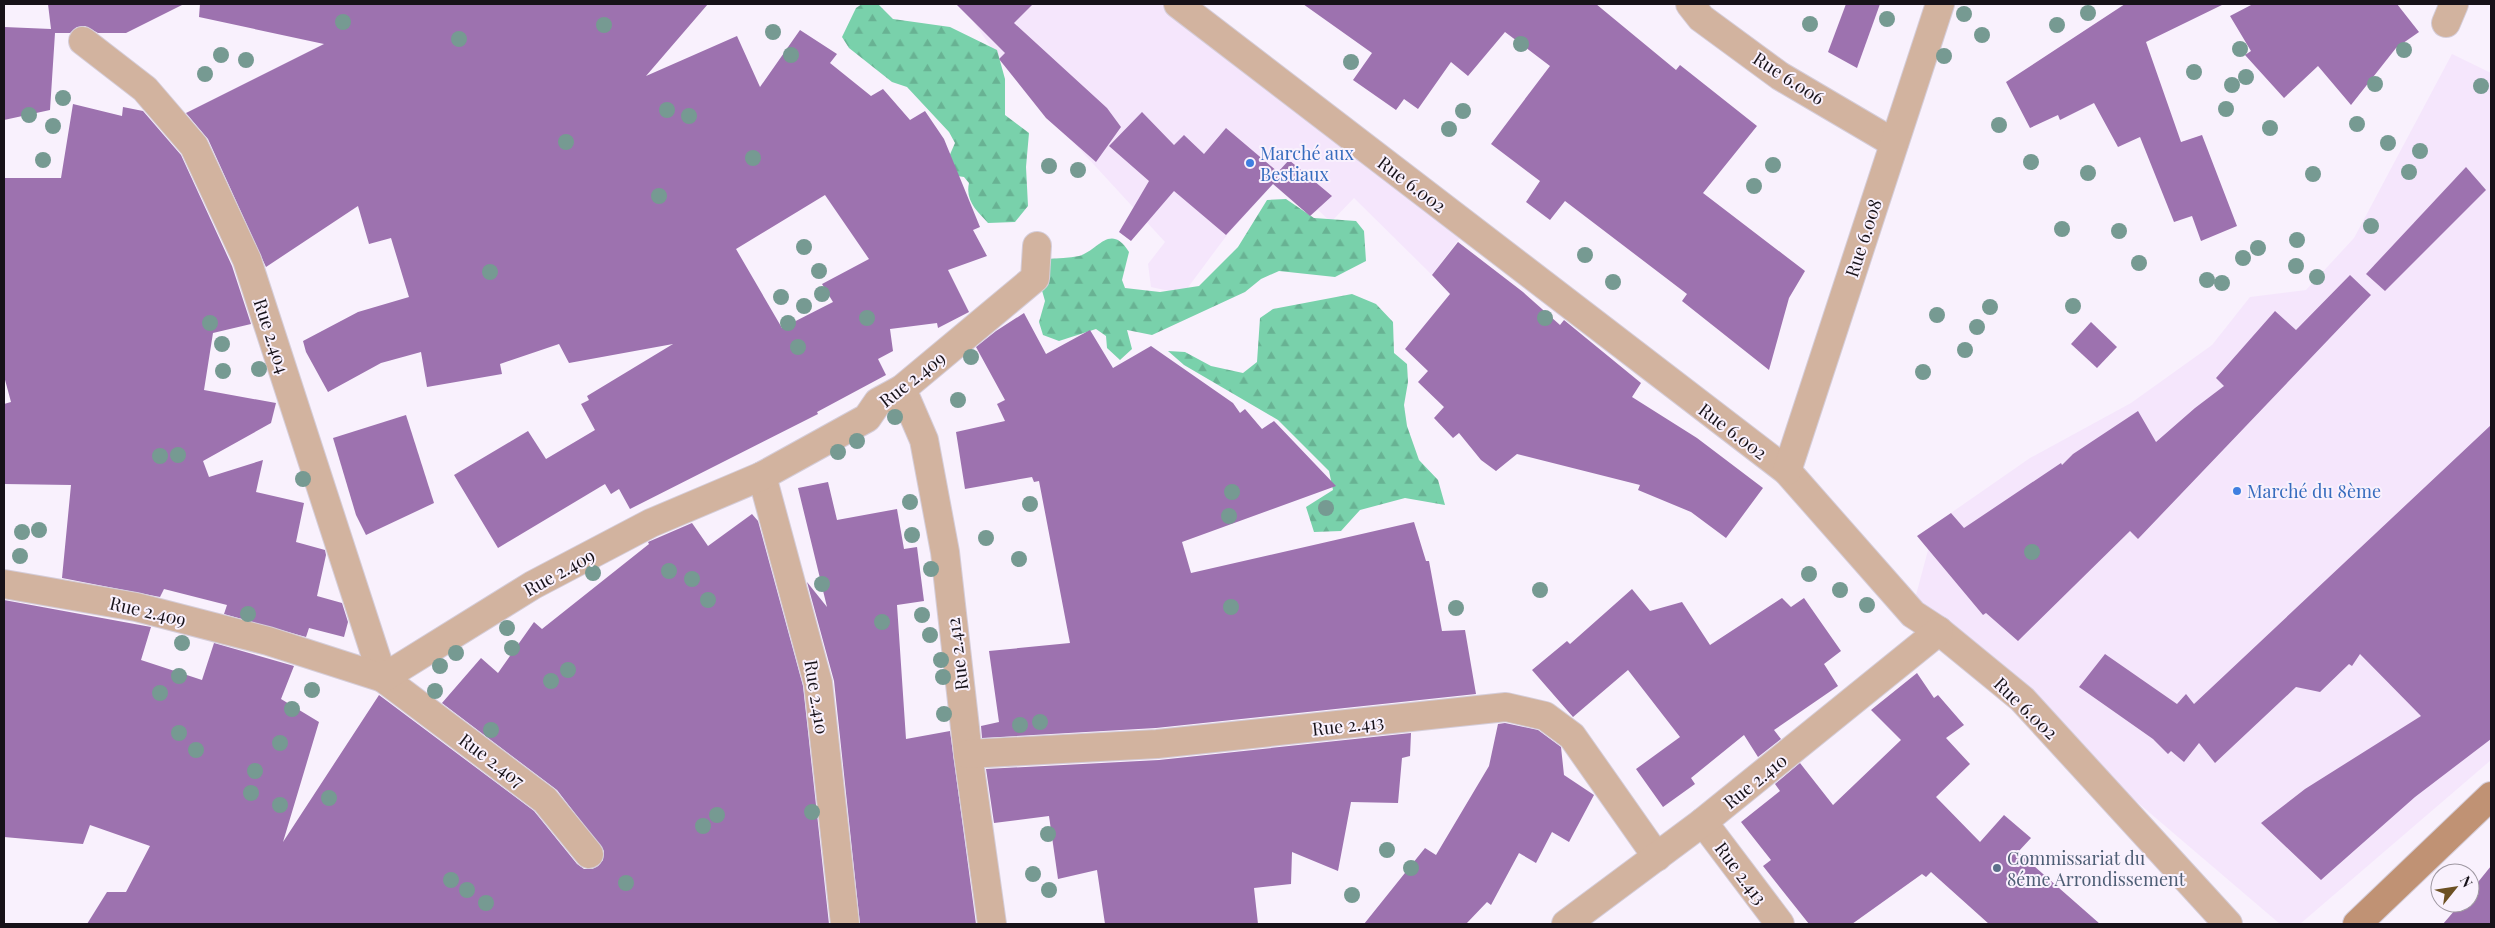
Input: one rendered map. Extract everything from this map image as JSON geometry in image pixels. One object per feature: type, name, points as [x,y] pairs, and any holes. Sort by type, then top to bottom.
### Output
[{"type":"street","name":"Rue 6.002","points":[[1178,4],[1786,471],[1913,614],[1939,632],[2022,699],[2228,924]]},
{"type":"street","name":"Rue 6.006","points":[[1690,4],[1702,18],[1780,76],[1894,143]]},
{"type":"street","name":"Rue 6.008","points":[[1786,471],[1940,4]]},
{"type":"street","name":"Rue 2.404","points":[[83,41],[144,89],[194,146],[247,260],[383,678]]},
{"type":"street","name":"Rue 2.409","points":[[4,584],[136,607],[268,641],[383,678],[542,580],[651,523],[762,476],[867,418],[878,402],[902,388],[1035,278],[1037,246]]},
{"type":"street","name":"Rue 2.412","points":[[902,388],[924,440],[945,552],[968,754],[992,924]]},
{"type":"street","name":"Rue 2.410","points":[[762,476],[818,683],[845,924]]},
{"type":"street","name":"Rue 2.410","points":[[1566,924],[1703,822],[1939,632]]},
{"type":"street","name":"Rue 2.407","points":[[383,678],[544,800],[589,854]]},
{"type":"street","name":"Rue 2.413","points":[[968,754],[1158,744],[1506,707],[1545,716],[1572,736],[1657,857]]},
{"type":"street","points":[[2356,924],[2491,796]]},
{"type":"street","name":"Rue 2.413","points":[[1703,822],[1780,924]]},
{"type":"shaded area","name":"Marché aux Bestiaux","points":[[956,4],[1198,4],[1270,61],[1477,215],[1432,275],[1354,198],[1331,222],[1318,210],[1310,216],[1274,183],[1227,235],[1183,294],[1151,287],[1148,264],[1165,242],[1074,143],[1049,120],[999,59],[973,21]]},
{"type":"shaded area","name":"Marché du 8ème","points":[[2452,54],[2491,73],[2491,760],[2300,924],[2280,924],[1912,610],[1935,524],[2030,458],[2131,403],[2212,345],[2250,297],[2306,290],[2354,238]]},
{"type":"green space","points":[[862,4],[878,4],[893,19],[950,27],[997,50],[1005,79],[1005,115],[1029,133],[1026,167],[1028,206],[1015,222],[988,223],[970,200],[969,183],[964,177],[951,175],[948,159],[955,143],[949,132],[907,87],[892,82],[849,48],[842,37],[856,8]]},
{"type":"green space","points":[[1286,199],[1314,218],[1356,221],[1364,231],[1366,261],[1335,277],[1279,271],[1261,279],[1245,292],[1152,335],[1127,330],[1132,349],[1120,360],[1107,348],[1106,336],[1096,329],[1059,341],[1043,335],[1039,322],[1045,301],[1041,287],[1047,259],[1079,256],[1104,241],[1116,239],[1129,252],[1122,280],[1125,288],[1160,292],[1199,286],[1238,247],[1267,200]]},
{"type":"green space","points":[[1352,294],[1376,304],[1393,322],[1394,353],[1407,364],[1408,382],[1404,405],[1407,426],[1419,460],[1438,480],[1445,505],[1405,498],[1360,510],[1341,531],[1314,532],[1306,507],[1333,490],[1329,471],[1278,420],[1184,365],[1168,351],[1185,352],[1211,366],[1243,373],[1257,362],[1260,318],[1273,309]]},
{"type":"building","points":[[48,4],[184,4],[126,33],[98,33],[85,26],[77,27],[70,33],[55,33],[50,110],[4,120],[4,27],[51,29]]},
{"type":"building","points":[[200,4],[708,4],[646,76],[737,36],[760,87],[800,30],[837,54],[830,63],[871,96],[883,89],[910,120],[925,111],[944,139],[980,227],[973,230],[987,256],[948,270],[969,312],[938,328],[937,323],[890,329],[893,351],[878,359],[886,375],[817,412],[818,414],[630,509],[619,489],[611,494],[605,484],[498,548],[454,475],[528,431],[546,459],[595,430],[581,404],[589,400],[587,396],[673,344],[569,363],[559,344],[500,364],[502,374],[427,387],[421,352],[381,363],[328,392],[306,352],[303,341],[358,312],[409,297],[391,238],[369,244],[358,206],[266,267],[208,139],[186,113],[324,44],[199,17]],"holes":[[[825,195],[869,259],[822,284],[833,302],[782,328],[736,249]]]},
{"type":"building","points":[[956,4],[1033,4],[1014,23],[1107,108],[1121,127],[1096,162],[1046,118],[999,59],[1005,53]]},
{"type":"building","points":[[1303,4],[1596,4],[1676,70],[1680,65],[1757,126],[1703,193],[1805,271],[1789,298],[1769,370],[1682,301],[1687,294],[1565,201],[1550,220],[1526,202],[1540,181],[1491,144],[1550,66],[1505,32],[1468,76],[1451,62],[1418,109],[1404,99],[1396,110],[1353,80],[1372,53]]},
{"type":"building","points":[[1846,4],[1880,4],[1857,68],[1828,52]]},
{"type":"building","points":[[2125,4],[2224,4],[2146,42],[2181,142],[2202,135],[2237,226],[2201,241],[2192,216],[2174,222],[2140,137],[2118,147],[2094,103],[2060,120],[2058,115],[2030,128],[2006,82]]},
{"type":"building","points":[[2253,4],[2397,4],[2419,32],[2396,48],[2351,105],[2318,66],[2284,98],[2245,55],[2251,51],[2230,16]]},
{"type":"building","points":[[73,104],[122,116],[123,107],[143,111],[181,155],[232,266],[251,324],[213,333],[204,390],[276,403],[271,423],[203,461],[209,477],[263,460],[256,492],[304,503],[296,542],[325,550],[326,555],[317,596],[342,603],[348,622],[344,637],[309,628],[306,637],[224,614],[227,605],[164,589],[160,597],[62,578],[71,485],[4,484],[4,404],[11,402],[4,376],[4,178],[61,178]]},
{"type":"building","points":[[1142,112],[1174,145],[1184,135],[1204,154],[1226,128],[1278,172],[1289,160],[1332,196],[1310,216],[1273,184],[1226,235],[1174,191],[1131,241],[1119,232],[1149,181],[1109,146]]},
{"type":"building","points":[[2466,167],[2486,190],[2385,291],[2366,274]]},
{"type":"building","points":[[1458,242],[1523,292],[1560,325],[1564,320],[1641,383],[1632,397],[1697,438],[1763,488],[1726,538],[1691,512],[1638,490],[1640,485],[1517,454],[1496,471],[1481,460],[1459,433],[1453,438],[1434,418],[1444,407],[1418,382],[1428,371],[1405,349],[1450,294],[1432,275]]},
{"type":"building","points":[[2350,275],[2371,295],[2138,539],[2130,531],[2018,641],[1986,613],[1983,615],[1917,536],[1951,513],[1964,528],[2061,463],[2062,465],[2073,454],[2138,411],[2156,442],[2224,386],[2216,378],[2275,311],[2296,330]]},
{"type":"building","points":[[1024,313],[1046,354],[1090,330],[1113,368],[1151,346],[1233,403],[1240,413],[1245,409],[1262,429],[1274,421],[1336,486],[1182,542],[1191,573],[1414,522],[1426,561],[1429,561],[1442,631],[1465,630],[1476,694],[1156,728],[982,738],[981,726],[999,722],[989,651],[1070,643],[1039,481],[1034,482],[1032,477],[965,489],[956,432],[1005,421],[997,404],[1005,400],[976,347]]},
{"type":"building","points":[[2091,322],[2117,347],[2097,368],[2071,344]]},
{"type":"building","points":[[406,415],[434,503],[366,535],[356,515],[333,438]]},
{"type":"building","points":[[2491,425],[2491,739],[2415,797],[2321,880],[2261,823],[2305,789],[2421,716],[2360,654],[2352,666],[2349,664],[2320,692],[2296,687],[2215,763],[2199,743],[2184,762],[2171,751],[2168,754],[2153,739],[2079,687],[2105,654],[2177,704],[2186,694],[2194,704]]},
{"type":"building","points":[[828,482],[837,520],[897,509],[904,549],[917,547],[924,601],[897,605],[906,739],[950,731],[976,924],[860,924],[834,681],[807,582],[827,607],[798,488]]},
{"type":"building","points":[[752,514],[758,521],[803,686],[829,924],[87,924],[107,892],[126,892],[150,846],[90,825],[83,844],[4,837],[4,600],[151,627],[141,660],[202,680],[214,643],[294,666],[281,699],[319,722],[283,842],[379,695],[534,811],[577,864],[584,869],[592,869],[603,860],[604,851],[557,790],[442,703],[481,658],[498,673],[534,622],[542,629],[649,544],[648,542],[692,523],[708,546]]},
{"type":"building","points":[[1632,589],[1650,611],[1682,602],[1710,645],[1782,598],[1791,607],[1804,598],[1841,651],[1824,664],[1838,686],[1774,730],[1781,739],[1758,757],[1744,735],[1691,778],[1695,784],[1663,807],[1636,769],[1680,737],[1628,670],[1573,717],[1532,670],[1567,641],[1570,644]]},
{"type":"building","points":[[1917,673],[1934,698],[1938,695],[1964,725],[1946,738],[1970,764],[1936,797],[1980,842],[2004,815],[2031,838],[2018,852],[2100,924],[1989,924],[1931,872],[1926,877],[1922,874],[1852,924],[1809,924],[1763,866],[1771,860],[1741,822],[1780,791],[1775,784],[1800,763],[1833,805],[1901,740],[1871,710]]},
{"type":"building","points":[[1505,723],[1538,730],[1561,747],[1564,775],[1594,795],[1569,842],[1552,832],[1536,863],[1519,853],[1491,905],[1487,902],[1466,924],[1364,924],[1425,848],[1436,855],[1489,766],[1498,724]]},
{"type":"building","points":[[1411,733],[1410,756],[1402,758],[1398,803],[1351,802],[1338,871],[1292,852],[1291,884],[1254,888],[1258,924],[1105,924],[1097,870],[1058,879],[1049,816],[994,823],[986,769],[1159,760]]},
{"type":"building","points":[[2491,866],[2491,924],[2443,924],[2452,913],[2480,913],[2480,880]]},
{"type":"place","name":"Marché aux Bestiaux","points":[[1250,163]]},
{"type":"place","name":"Marché du 8ème","points":[[2237,491]]},
{"type":"place","name":"Commissariat du 8éme Arrondissement","points":[[1997,868]]}]
